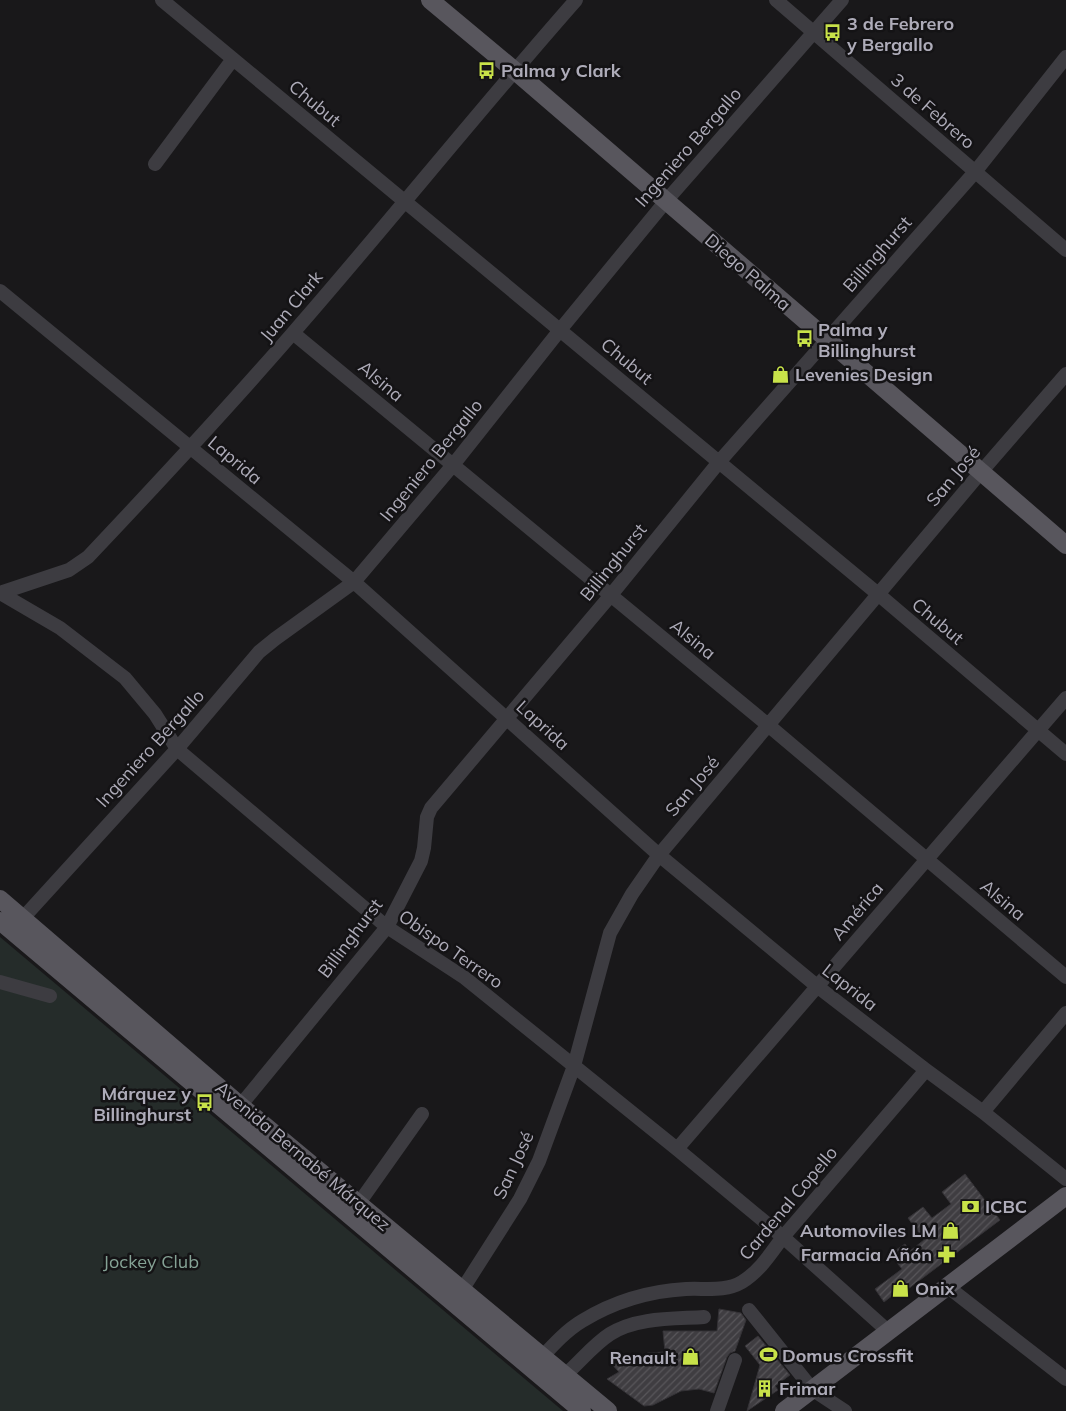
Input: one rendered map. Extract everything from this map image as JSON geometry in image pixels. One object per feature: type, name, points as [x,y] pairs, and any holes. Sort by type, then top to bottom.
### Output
[{"type":"main road","name":"Diego Palma","points":[[430,0],[514,70],[1066,545]]},
{"type":"main road","name":"Avenida Bernabé Márquez","points":[[0,899],[237,1111],[582,1411]]},
{"type":"main road","name":"Avenida Bernabé Márquez","points":[[0,921],[237,1111],[359,1203],[608,1411]]},
{"type":"main road","points":[[784,1411],[1066,1196]]},
{"type":"street","name":"Chubut","points":[[162,0],[720,462],[1066,754]]},
{"type":"street","name":"Juan Clark","points":[[0,593],[69,570],[88,557],[192,448],[293,333],[514,70],[576,0]]},
{"type":"street","name":"3 de Febrero","points":[[776,0],[1066,250]]},
{"type":"street","name":"Ingeniero Bergallo","points":[[23,918],[177,749],[259,652],[275,638],[354,582],[453,465],[666,201],[842,0]]},
{"type":"street","name":"Billinghurst","points":[[237,1111],[387,927],[421,861],[427,817],[431,808],[611,595],[720,462],[975,172],[1066,57]]},
{"type":"street","points":[[155,164],[233,59]]},
{"type":"street","name":"Laprida","points":[[0,291],[354,582],[659,855],[818,986],[926,1070],[984,1112],[1066,1179]]},
{"type":"street","name":"Alsina","points":[[293,333],[768,725],[1066,977]]},
{"type":"street","name":"San José","points":[[462,1290],[520,1200],[539,1161],[574,1066],[610,933],[632,894],[659,855],[981,472],[1066,374]]},
{"type":"street","name":"Obispo Terrero","points":[[0,593],[60,628],[125,678],[155,714],[177,749],[387,927],[465,978],[677,1149],[783,1237],[889,1332]]},
{"type":"street","name":"América","points":[[677,1149],[1066,698]]},
{"type":"street","points":[[0,982],[50,996]]},
{"type":"street","points":[[984,1112],[1066,1013]]},
{"type":"street","name":"Cardenal Copello","points":[[542,1357],[558,1340],[581,1321],[624,1301],[652,1294],[686,1289],[729,1288],[742,1282],[762,1265],[783,1237],[926,1070]]},
{"type":"street","points":[[359,1203],[422,1114]]},
{"type":"street","points":[[948,1287],[1066,1379]]},
{"type":"street","points":[[749,1310],[813,1390],[846,1411]]},
{"type":"street","points":[[565,1375],[600,1342],[621,1328],[642,1322],[704,1317]]},
{"type":"street","points":[[717,1411],[735,1360]]},
{"type":"green space","name":"Jockey Club","points":[[0,937],[563,1411],[0,1411]]},
{"type":"building","points":[[965,1174],[1000,1220],[896,1298],[893,1295],[884,1302],[875,1289],[902,1269],[890,1254],[905,1244],[910,1251],[924,1240],[908,1218],[923,1207],[932,1218],[951,1204],[942,1192]]},
{"type":"building","name":"Renault","points":[[719,1309],[741,1313],[746,1320],[735,1351],[727,1357],[714,1393],[699,1389],[681,1391],[653,1405],[644,1406],[607,1379],[619,1372],[609,1361],[648,1361],[647,1353],[665,1352],[663,1331],[717,1331]]},
{"type":"building","name":"Domus Crossfit","points":[[758,1336],[790,1375],[775,1386],[778,1390],[747,1411],[760,1365],[745,1346]]},
{"type":"place","name":"3 de Febrero y Bergallo","points":[[833,33]]},
{"type":"place","name":"Palma y Clark","points":[[487,70]]},
{"type":"place","name":"Palma y Billinghurst","points":[[804,339]]},
{"type":"place","name":"Levenies Design","points":[[781,374]]},
{"type":"place","name":"Márquez y Billinghurst","points":[[205,1103]]},
{"type":"place","name":"ICBC","points":[[971,1206]]},
{"type":"place","name":"Automoviles LM","points":[[951,1230]]},
{"type":"place","name":"Farmacia Añón","points":[[946,1254]]},
{"type":"place","name":"Onix","points":[[901,1288]]},
{"type":"place","name":"Domus Crossfit","points":[[768,1355]]},
{"type":"place","name":"Renault","points":[[690,1357]]},
{"type":"place","name":"Frimar","points":[[765,1388]]}]
